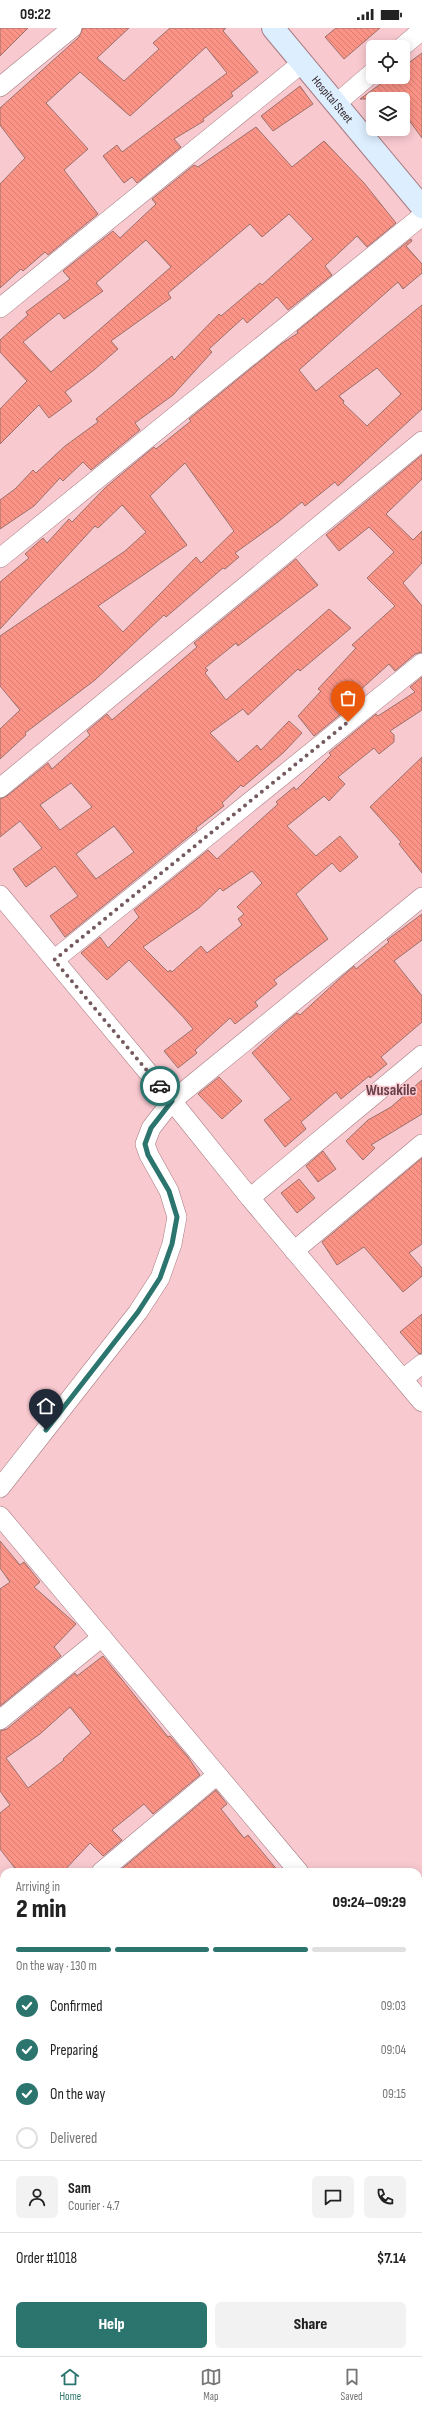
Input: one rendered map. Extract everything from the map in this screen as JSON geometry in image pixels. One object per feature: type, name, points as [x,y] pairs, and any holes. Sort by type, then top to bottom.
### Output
[{"type":"street","points":[[0,87],[72,28]]},
{"type":"street","name":"Hospital Steet","points":[[273,28],[422,207]]},
{"type":"street","points":[[410,40],[422,30]]},
{"type":"street","points":[[0,308],[302,63]]},
{"type":"street","points":[[336,104],[366,78]]},
{"type":"street","points":[[0,558],[422,216]]},
{"type":"street","points":[[0,788],[422,441]]},
{"type":"street","points":[[54,960],[422,663]]},
{"type":"street","points":[[0,895],[172,1101],[294,1251],[422,1402]]},
{"type":"street","points":[[0,1488],[138,1312],[160,1278],[172,1244],[177,1217],[169,1191],[148,1155],[145,1144],[151,1128],[172,1101],[422,897]]},
{"type":"street","points":[[250,1198],[422,1055]]},
{"type":"street","points":[[294,1251],[422,1144]]},
{"type":"street","points":[[403,1379],[422,1364]]},
{"type":"street","points":[[0,1516],[296,1868]]},
{"type":"street","points":[[0,1720],[102,1637]]},
{"type":"street","points":[[106,1868],[217,1775]]},
{"type":"building","points":[[0,28],[28,28],[0,56]]},
{"type":"building","points":[[83,28],[129,28],[97,58],[124,81],[159,49],[153,43],[170,28],[226,28],[223,31],[258,72],[231,93],[233,96],[203,119],[204,121],[174,139],[181,147],[137,183],[132,177],[124,183],[103,156],[117,145],[122,152],[227,73],[206,47],[130,116],[80,72],[46,103],[88,149],[64,170],[98,214],[48,255],[45,252],[23,271],[21,269],[0,288],[0,184],[25,158],[0,125],[0,108],[79,37]]},
{"type":"building","points":[[336,28],[380,28],[344,59],[325,37]]},
{"type":"building","points":[[422,53],[422,138],[410,122],[410,92],[370,92],[380,84],[410,84],[410,62]]},
{"type":"building","points":[[300,86],[313,104],[273,131],[261,116]]},
{"type":"building","points":[[366,95],[366,99],[360,99]]},
{"type":"building","points":[[256,127],[292,167],[324,141],[364,183],[396,223],[367,247],[357,236],[325,266],[332,275],[288,310],[277,297],[247,323],[243,318],[209,349],[212,352],[173,395],[135,423],[140,430],[91,470],[83,462],[63,481],[60,478],[34,506],[0,529],[0,500],[15,489],[33,470],[36,473],[65,446],[98,422],[96,419],[172,356],[174,360],[219,314],[221,316],[260,283],[262,285],[313,239],[289,214],[262,237],[250,224],[168,293],[171,298],[111,341],[118,349],[65,392],[72,401],[49,418],[39,405],[0,444],[0,409],[27,381],[0,352],[0,340],[28,315],[26,312],[70,279],[63,271],[113,231],[120,238],[156,204],[152,199],[194,165],[198,167]],"holes":[[[146,240],[171,267],[51,372],[23,342],[59,313],[64,319],[103,291],[96,283]]]},
{"type":"building","points":[[411,239],[412,241],[406,246],[422,264],[422,273],[403,289],[398,282],[299,370],[316,391],[422,305],[422,409],[338,486],[335,482],[305,506],[302,502],[278,522],[235,553],[239,557],[225,569],[223,568],[166,617],[164,615],[95,680],[25,733],[26,735],[0,759],[0,729],[20,710],[0,686],[0,636],[125,551],[146,532],[122,505],[98,528],[95,526],[0,629],[0,582],[29,558],[25,554],[43,538],[47,543],[69,519],[72,522],[106,487],[154,447],[156,449],[191,421],[189,419],[281,344],[298,333],[297,331]],"holes":[[[377,368],[401,394],[367,426],[343,403],[344,401],[339,396]],[[185,463],[234,531],[201,563],[196,557],[123,632],[98,606],[187,545],[150,496]]]},
{"type":"building","points":[[422,455],[422,479],[386,514],[413,540],[422,531],[422,563],[403,583],[422,606],[422,652],[415,654],[395,671],[389,664],[358,692],[362,697],[314,736],[298,716],[321,691],[318,689],[356,648],[352,645],[395,606],[367,578],[394,552],[369,527],[339,551],[326,535]]},
{"type":"building","points":[[296,559],[318,585],[238,646],[236,643],[205,668],[208,670],[205,673],[226,700],[329,609],[351,628],[300,671],[298,669],[248,715],[243,709],[210,733],[238,762],[257,745],[261,750],[289,721],[302,733],[283,753],[243,787],[241,785],[222,803],[224,806],[196,828],[197,830],[65,937],[50,916],[78,896],[55,866],[26,887],[13,869],[42,848],[20,821],[0,837],[0,799],[7,796],[48,763],[52,769],[90,735],[87,731],[107,714],[112,720],[197,647],[194,643]],"holes":[[[71,783],[92,807],[60,830],[40,805]],[[114,826],[134,852],[96,879],[76,854]]]},
{"type":"building","points":[[422,677],[422,710],[390,731],[394,735],[394,742],[379,754],[374,748],[338,777],[345,784],[329,801],[324,796],[287,826],[316,856],[340,836],[358,857],[340,872],[332,863],[296,894],[328,939],[274,980],[277,984],[255,1002],[258,1006],[235,1024],[230,1018],[195,1050],[197,1053],[178,1068],[164,1051],[193,1029],[184,1018],[129,960],[107,980],[81,953],[100,937],[108,948],[139,917],[134,910],[208,850],[217,859],[278,804],[276,802],[294,787],[296,790],[331,755],[329,753],[376,714],[378,716],[415,692],[410,687]],"holes":[[[252,871],[262,883],[237,907],[244,914],[238,919],[242,925],[207,953],[201,946],[172,972],[170,970],[168,972],[143,947],[199,908],[220,888],[223,891]]]},
{"type":"building","points":[[422,757],[422,873],[399,844],[401,842],[370,807]]},
{"type":"building","points":[[422,914],[422,940],[394,961],[422,996],[422,1022],[381,1057],[387,1064],[370,1078],[369,1076],[341,1099],[336,1092],[301,1122],[306,1129],[285,1147],[264,1120],[291,1099],[252,1053],[297,1013],[300,1015],[354,966],[356,969],[389,942],[387,940]]},
{"type":"building","points":[[219,1077],[242,1101],[222,1119],[198,1094]]},
{"type":"building","points":[[422,1080],[422,1114],[371,1145],[375,1148],[363,1160],[346,1141],[368,1120],[391,1107]]},
{"type":"building","points":[[323,1151],[336,1169],[318,1182],[306,1166]]},
{"type":"building","points":[[422,1158],[422,1244],[409,1253],[422,1268],[422,1276],[403,1292],[364,1247],[337,1265],[322,1242]]},
{"type":"building","points":[[299,1179],[315,1198],[297,1213],[281,1193]]},
{"type":"building","points":[[422,1314],[422,1353],[419,1354],[400,1332]]},
{"type":"building","points":[[0,1541],[20,1565],[24,1562],[40,1582],[34,1587],[76,1624],[54,1647],[61,1656],[0,1706],[0,1589],[10,1582],[0,1568]]},
{"type":"building","points":[[103,1656],[168,1737],[170,1736],[188,1757],[200,1775],[153,1814],[144,1804],[112,1830],[122,1840],[103,1856],[90,1843],[67,1868],[15,1868],[0,1849],[0,1813],[10,1805],[0,1791],[0,1731],[7,1729],[75,1673],[77,1676]],"holes":[[[70,1707],[91,1733],[63,1759],[64,1760],[28,1788],[6,1758],[40,1734]]]},
{"type":"building","points":[[216,1790],[227,1804],[221,1809],[244,1838],[248,1835],[276,1868],[123,1868]]},
{"type":"way so far","points":[[160,1086],[54,960],[348,722]]},
{"type":"district","name":"Wusakile","points":[[391,1089]]},
{"type":"route","points":[[46,1430],[138,1312],[160,1278],[172,1244],[177,1217],[169,1191],[148,1155],[145,1144],[151,1128],[172,1101],[160,1086]]}]
